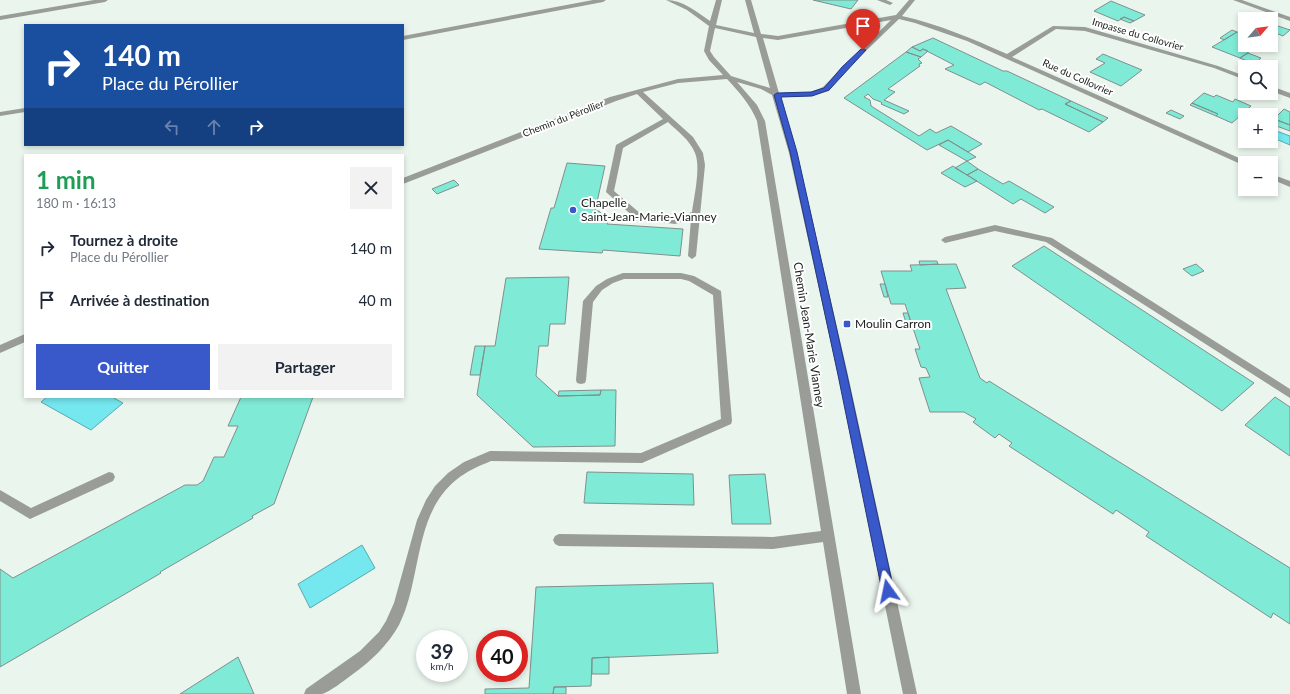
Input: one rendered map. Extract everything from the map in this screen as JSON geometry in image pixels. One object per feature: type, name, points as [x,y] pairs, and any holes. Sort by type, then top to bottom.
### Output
[{"type":"street","points":[[0,18],[105,0]]},
{"type":"street","points":[[404,38],[603,0]]},
{"type":"street","points":[[669,0],[684,6],[713,26],[778,38],[898,17]]},
{"type":"street","name":"Chemin Jean-Marie Vianney","points":[[719,0],[707,50],[714,62],[751,100],[759,113],[761,121],[854,694]]},
{"type":"street","name":"Chemin Jean-Marie Vianney","points":[[748,0],[793,152],[843,375],[910,694]]},
{"type":"street","points":[[880,0],[890,3]]},
{"type":"street","points":[[728,77],[764,87],[777,95],[812,94],[826,89],[844,68],[898,17],[912,0]]},
{"type":"street","points":[[1236,0],[1290,19]]},
{"type":"street","name":"Rue du Collovrier","points":[[898,17],[917,21],[969,40],[1238,161]]},
{"type":"street","name":"Impasse du Collovrier","points":[[1007,57],[1055,28],[1085,29],[1216,67],[1238,75]]},
{"type":"street","name":"Chemin du Pérollier","points":[[404,181],[614,98],[678,82],[728,77]]},
{"type":"street","points":[[638,91],[690,139],[699,153],[701,165],[692,256]]},
{"type":"street","points":[[1278,91],[1290,96]]},
{"type":"street","points":[[0,114],[24,110]]},
{"type":"street","points":[[668,119],[619,147],[610,192],[639,217],[675,221],[696,214]]},
{"type":"street","points":[[1278,179],[1290,184]]},
{"type":"street","points":[[945,240],[995,228],[1049,240],[1290,394]]},
{"type":"street","points":[[310,694],[361,661],[379,644],[391,626],[401,606],[422,519],[431,500],[453,474],[465,466],[490,456],[642,458],[727,421],[718,293],[692,278],[681,276],[623,276],[610,281],[599,288],[588,301],[581,380]]},
{"type":"street","points":[[0,349],[24,338]]},
{"type":"street","points":[[0,495],[30,514],[109,477]]},
{"type":"street","points":[[559,540],[773,543],[828,536]]},
{"type":"water","points":[[1278,132],[1290,136],[1290,145],[1278,140]]},
{"type":"water","points":[[46,398],[114,398],[123,403],[91,430],[41,402]]},
{"type":"water","points":[[362,545],[375,568],[310,608],[298,584]]},
{"type":"building","points":[[813,0],[858,0],[851,9]]},
{"type":"building","points":[[1111,1],[1145,15],[1134,21],[1124,17],[1118,21],[1094,11]]},
{"type":"building","points":[[1124,17],[1134,21],[1130,23],[1120,19]]},
{"type":"building","points":[[1278,26],[1290,30],[1283,36],[1278,34]]},
{"type":"building","points":[[1232,30],[1237,32],[1224,40],[1220,38]]},
{"type":"building","points":[[1237,32],[1238,52],[1249,52],[1240,58],[1212,47]]},
{"type":"building","points":[[933,38],[1071,101],[1065,104],[1103,122],[1089,132],[1042,109],[1039,110],[985,82],[980,85],[945,69],[954,65],[923,49],[920,51],[912,47]]},
{"type":"building","points":[[912,47],[920,51],[923,49],[928,51],[921,57],[906,52]]},
{"type":"building","points":[[906,52],[921,57],[918,59],[922,63],[888,89],[895,92],[884,100],[909,111],[904,114],[881,104],[881,102],[873,99],[868,94],[864,97],[870,100],[871,106],[919,136],[930,129],[936,133],[951,126],[982,144],[968,152],[948,140],[927,150],[844,98]]},
{"type":"building","points":[[1248,53],[1261,58],[1259,60],[1245,60],[1240,58]]},
{"type":"building","points":[[1103,54],[1142,70],[1121,86],[1090,72],[1105,63],[1096,59]]},
{"type":"building","points":[[1204,93],[1214,97],[1216,95],[1233,102],[1235,99],[1251,106],[1249,108],[1238,108],[1238,118],[1232,123],[1216,116],[1218,114],[1192,103]]},
{"type":"building","points":[[1071,101],[1108,118],[1103,122],[1065,104]]},
{"type":"building","points":[[1192,103],[1218,114],[1216,116],[1190,105]]},
{"type":"building","points":[[1284,109],[1290,112],[1290,125],[1278,120],[1278,115]]},
{"type":"building","points":[[1171,110],[1184,116],[1180,119],[1166,113]]},
{"type":"building","points":[[1278,120],[1290,125],[1290,131],[1278,127]]},
{"type":"building","points":[[948,140],[976,157],[967,161],[939,145]]},
{"type":"building","points":[[967,161],[978,169],[967,175],[955,168]]},
{"type":"building","name":"Chapelle Saint-Jean-Marie-Vianney","points":[[567,163],[605,166],[595,211],[599,211],[608,221],[607,224],[683,229],[680,256],[603,250],[602,253],[539,249],[551,208],[554,208]]},
{"type":"building","points":[[953,166],[977,181],[965,187],[941,173]]},
{"type":"building","points":[[978,169],[1003,184],[1009,181],[1054,207],[1045,213],[1021,199],[1013,204],[967,175]]},
{"type":"building","points":[[454,180],[459,185],[437,194],[432,189]]},
{"type":"building","points":[[1044,246],[1254,383],[1222,411],[1012,266]]},
{"type":"building","points":[[919,261],[937,261],[938,264],[920,265]]},
{"type":"building","points":[[956,264],[966,288],[946,289],[980,378],[987,383],[989,381],[1290,568],[1290,624],[1273,613],[1271,618],[1146,536],[1149,532],[1116,510],[1113,514],[1009,446],[1012,443],[999,434],[995,438],[973,422],[976,419],[964,412],[930,412],[919,378],[930,377],[926,368],[921,367],[915,349],[920,349],[905,304],[891,304],[881,271],[912,271],[910,265]]},
{"type":"building","points":[[1196,264],[1204,271],[1192,276],[1183,269]]},
{"type":"building","points":[[569,277],[565,324],[550,324],[548,346],[539,346],[536,376],[558,396],[600,395],[601,390],[616,390],[615,446],[533,447],[477,395],[485,346],[495,346],[506,278]]},
{"type":"building","points":[[880,284],[885,284],[888,297],[884,297]]},
{"type":"building","points":[[903,313],[908,313],[913,329],[908,329]]},
{"type":"building","points":[[475,346],[485,346],[480,375],[470,375]]},
{"type":"building","points":[[601,390],[600,395],[558,396],[559,391]]},
{"type":"building","points":[[1275,397],[1290,407],[1290,456],[1245,425]]},
{"type":"building","points":[[241,398],[313,398],[274,504],[252,516],[253,518],[160,572],[161,573],[0,667],[0,569],[13,578],[185,485],[197,485],[203,481],[214,457],[224,457],[238,426],[228,426]]},
{"type":"building","points":[[587,472],[693,474],[694,505],[584,503]]},
{"type":"building","points":[[765,474],[771,524],[732,524],[729,475]]},
{"type":"building","points":[[713,583],[718,653],[592,658],[591,686],[554,687],[553,694],[485,694],[485,689],[529,688],[536,587]]},
{"type":"building","points":[[238,657],[254,694],[180,694]]},
{"type":"building","points":[[609,657],[609,674],[592,674],[592,658]]},
{"type":"building","points":[[554,687],[566,687],[566,694],[553,694]]},
{"type":"place","name":"Chapelle Saint-Jean-Marie-Vianney","points":[[573,210]]},
{"type":"place","name":"Moulin Carron","points":[[847,324]]},
{"type":"route","points":[[863,50],[844,68],[826,89],[801,96],[777,95],[793,152],[843,375],[888,591]]}]
